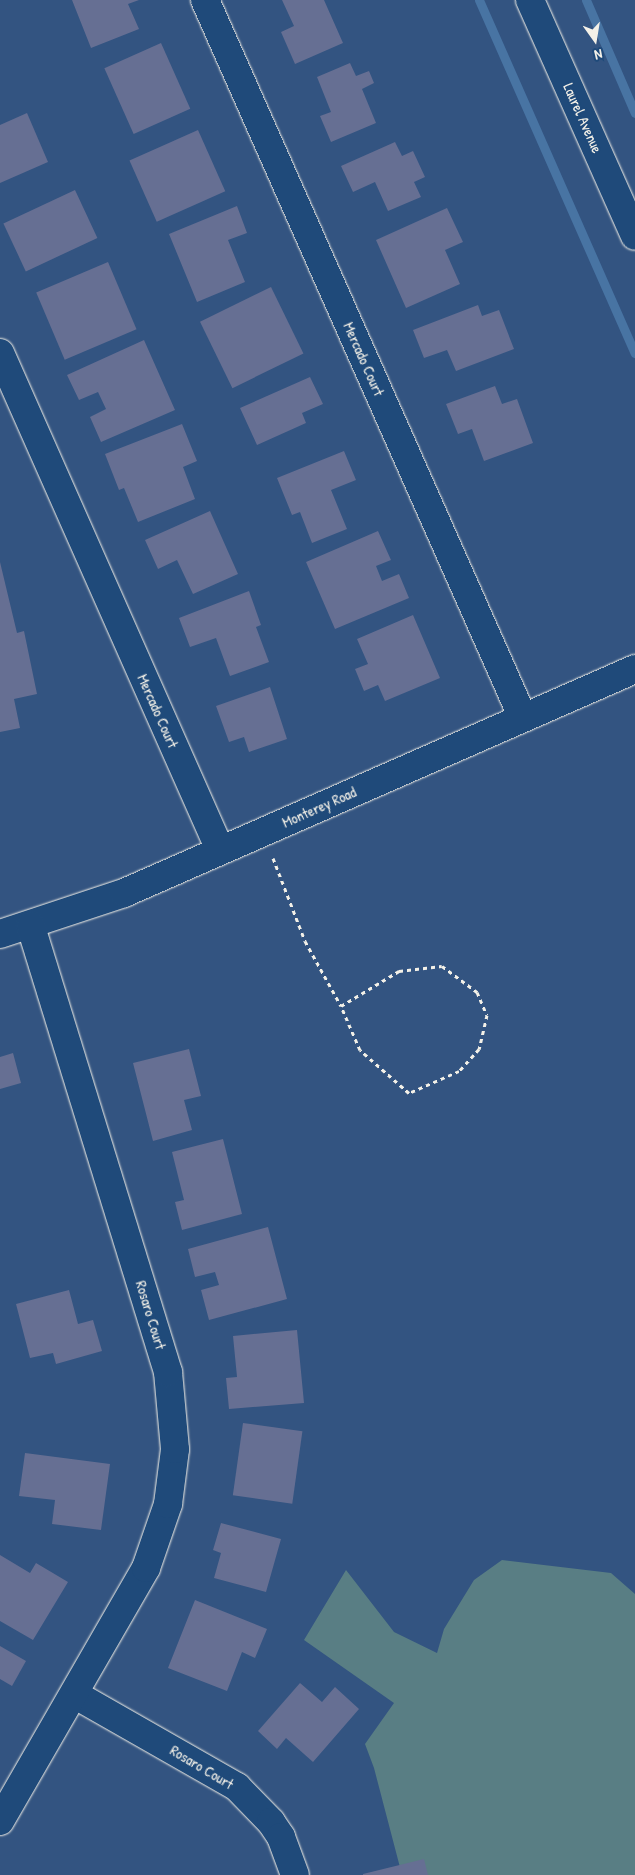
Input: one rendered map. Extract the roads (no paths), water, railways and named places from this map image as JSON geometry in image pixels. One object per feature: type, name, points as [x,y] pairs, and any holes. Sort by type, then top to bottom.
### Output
[{"type":"street","name":"Mercado Court","points":[[206,0],[523,718]]},
{"type":"street","name":"Laurel Avenue","points":[[530,0],[635,236]]},
{"type":"street","name":"Mercado Court","points":[[0,353],[220,850]]},
{"type":"street","name":"Monterey Road","points":[[0,934],[31,926],[124,893],[635,670]]},
{"type":"street","name":"Rosaro Court","points":[[0,1821],[146,1568],[160,1535],[173,1479],[175,1424],[161,1346],[31,926]]},
{"type":"street","name":"Rosaro Court","points":[[74,1694],[237,1787],[271,1822],[281,1838],[295,1875]]},
{"type":"waterway","points":[[479,0],[635,353]]},
{"type":"waterway","points":[[586,0],[635,113]]}]
